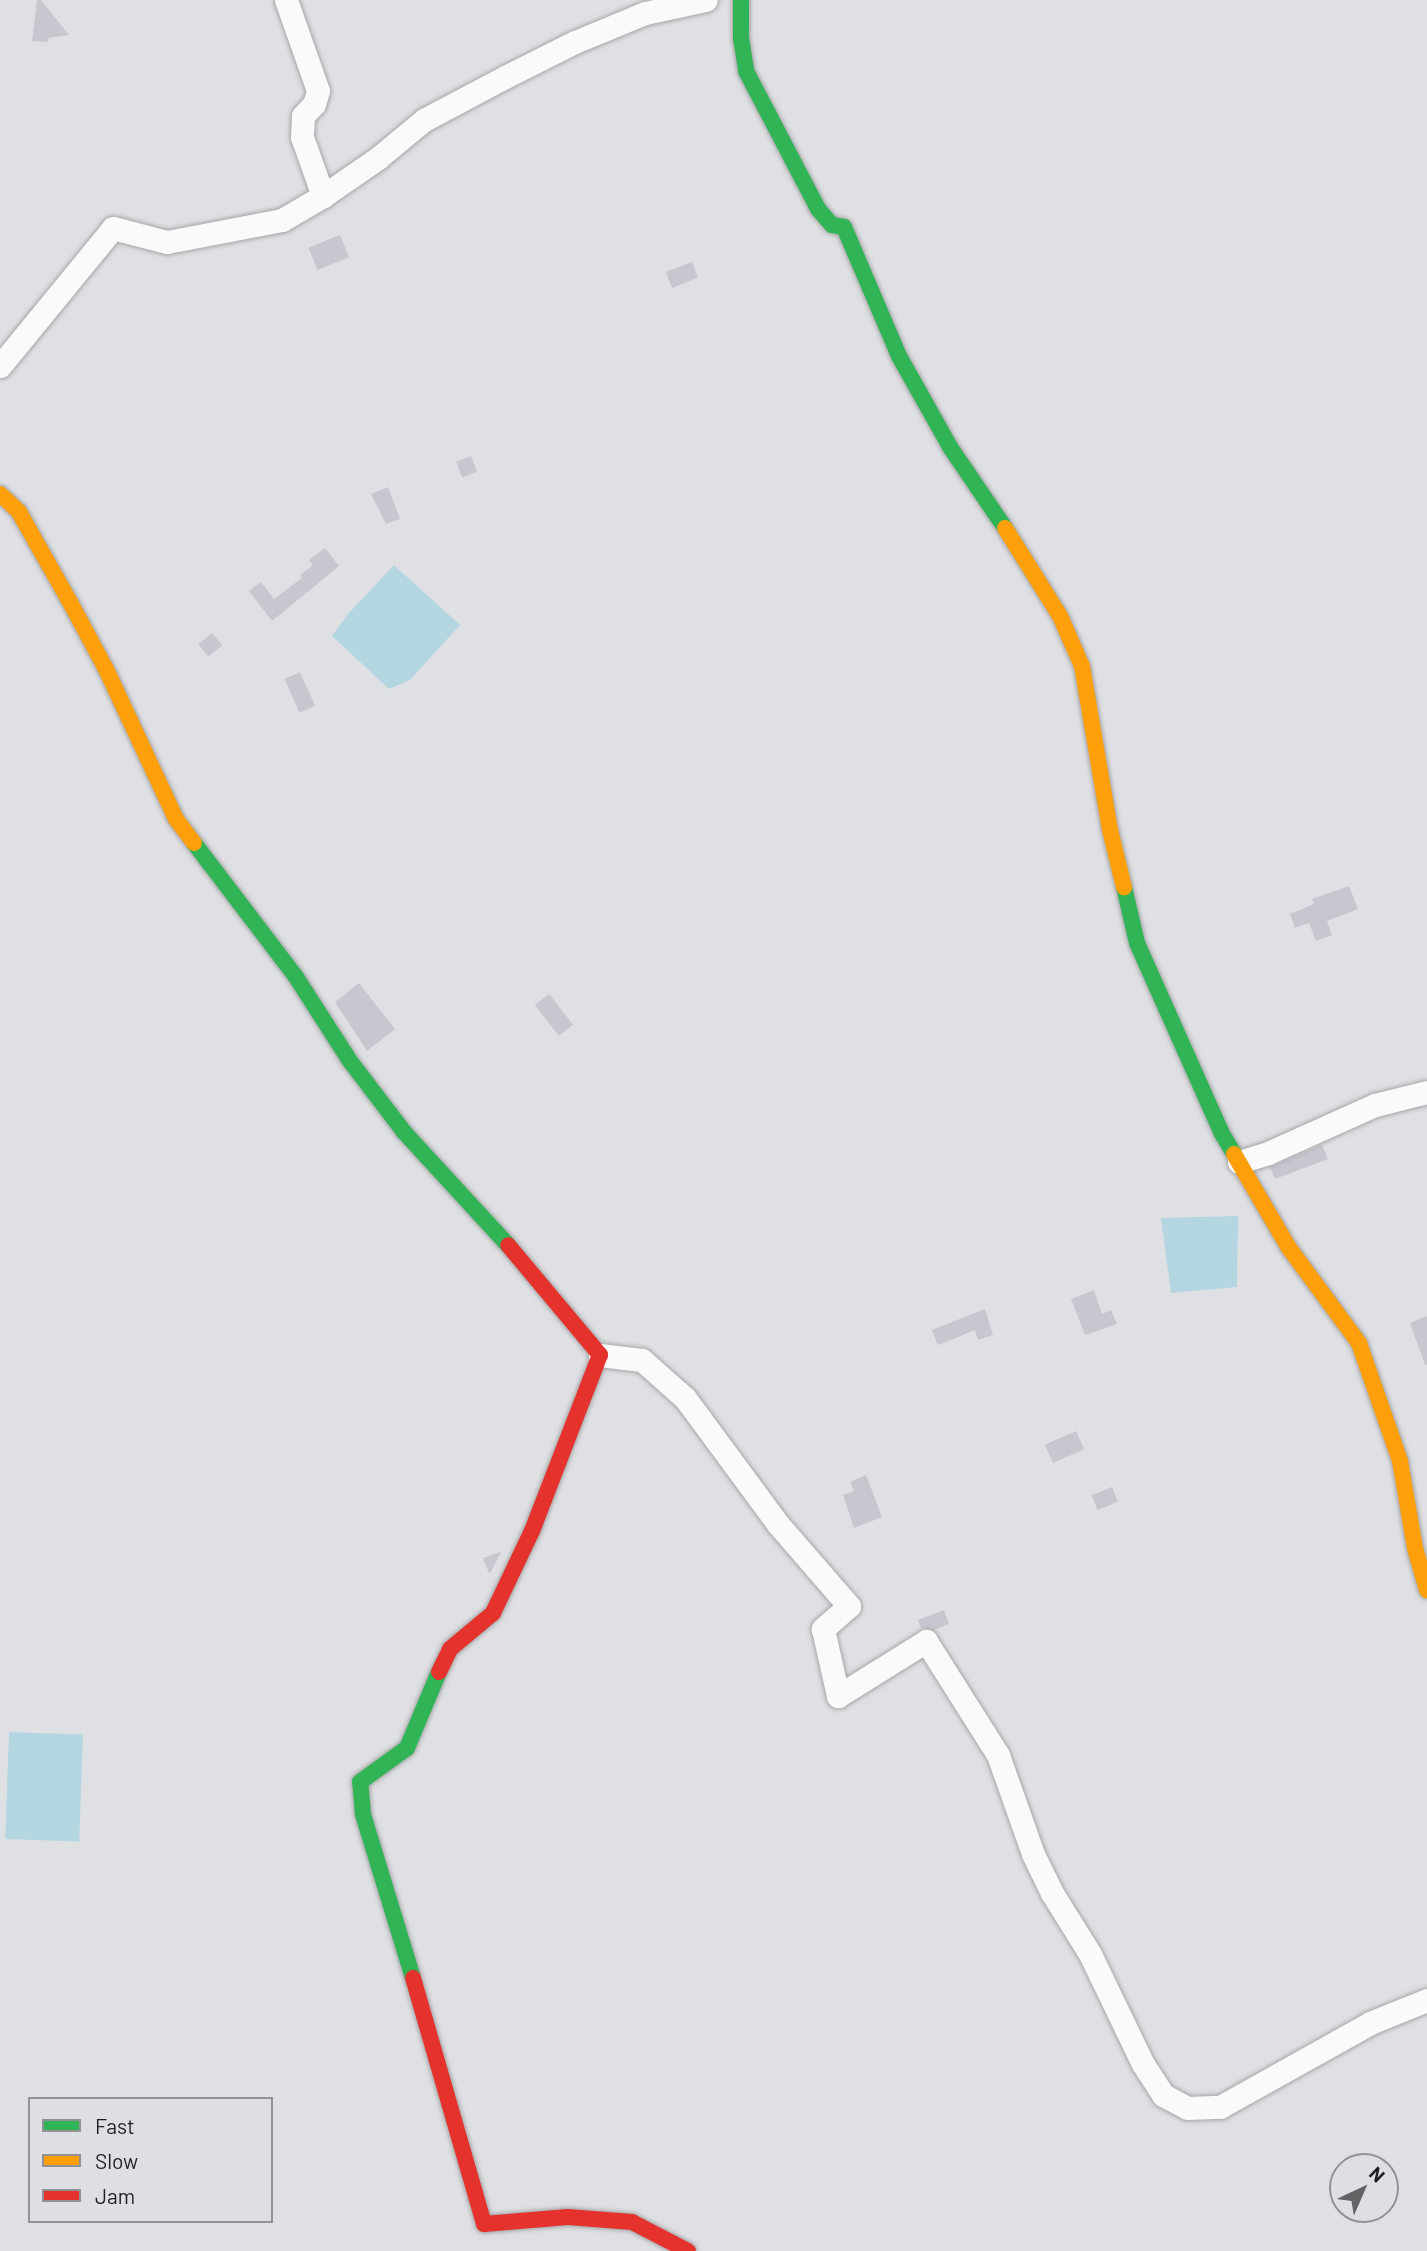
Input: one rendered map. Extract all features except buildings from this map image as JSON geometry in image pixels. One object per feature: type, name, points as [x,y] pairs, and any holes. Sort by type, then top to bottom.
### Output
[{"type":"street","points":[[286,0],[318,91],[314,104],[303,116],[302,137],[323,196]]},
{"type":"street","points":[[0,366],[113,228],[167,242],[282,220],[323,196],[377,158],[424,120],[505,77],[575,42],[645,13],[706,0]]},
{"type":"street","points":[[762,0],[742,0],[741,38],[746,71],[818,209],[832,225],[844,227],[898,356],[950,447],[1008,529],[1054,606],[1082,666],[1110,830],[1137,943],[1176,1036],[1221,1132],[1289,1248],[1359,1343],[1400,1461],[1415,1548],[1427,1590]]},
{"type":"street","points":[[0,494],[19,512],[70,602],[106,669],[176,819],[296,977],[350,1061],[404,1132],[486,1220],[600,1355],[642,1360],[685,1398],[777,1523],[849,1606],[823,1629],[838,1696],[926,1641],[998,1755],[1033,1854],[1052,1893],[1090,1954],[1143,2064],[1163,2095],[1187,2108],[1220,2107],[1370,2023],[1427,2000]]},
{"type":"street","points":[[1239,1162],[1268,1153],[1375,1105],[1427,1092]]},
{"type":"street","points":[[600,1355],[533,1531],[493,1613],[450,1649],[428,1693],[407,1748],[360,1782],[363,1814],[458,2127],[484,2224],[568,2217],[632,2222],[688,2251]]},
{"type":"water","points":[[394,565],[460,625],[410,680],[389,689],[332,636],[348,614]]},
{"type":"water","points":[[1238,1216],[1237,1287],[1171,1293],[1161,1218]]},
{"type":"water","points":[[9,1732],[83,1735],[79,1842],[5,1839]]},
{"type":"traffic: fast","points":[[741,0],[741,38],[746,71],[818,209],[832,225],[844,227],[899,356],[950,447],[1005,528]]},
{"type":"traffic: fast","points":[[194,843],[296,977],[350,1061],[404,1132],[508,1245]]},
{"type":"traffic: fast","points":[[1124,887],[1137,943],[1221,1132],[1234,1154]]},
{"type":"traffic: fast","points":[[413,1978],[363,1814],[360,1782],[407,1748],[439,1672]]},
{"type":"traffic: slow","points":[[0,494],[19,512],[70,602],[106,669],[176,819],[194,843]]},
{"type":"traffic: slow","points":[[1005,528],[1060,616],[1082,666],[1110,830],[1124,887]]},
{"type":"traffic: slow","points":[[1234,1154],[1289,1248],[1359,1343],[1400,1461],[1415,1548],[1427,1590]]},
{"type":"traffic: jam","points":[[439,1672],[450,1649],[493,1613],[532,1531],[600,1355],[508,1245]]},
{"type":"traffic: jam","points":[[413,1978],[484,2224],[568,2217],[632,2222],[688,2251]]}]
